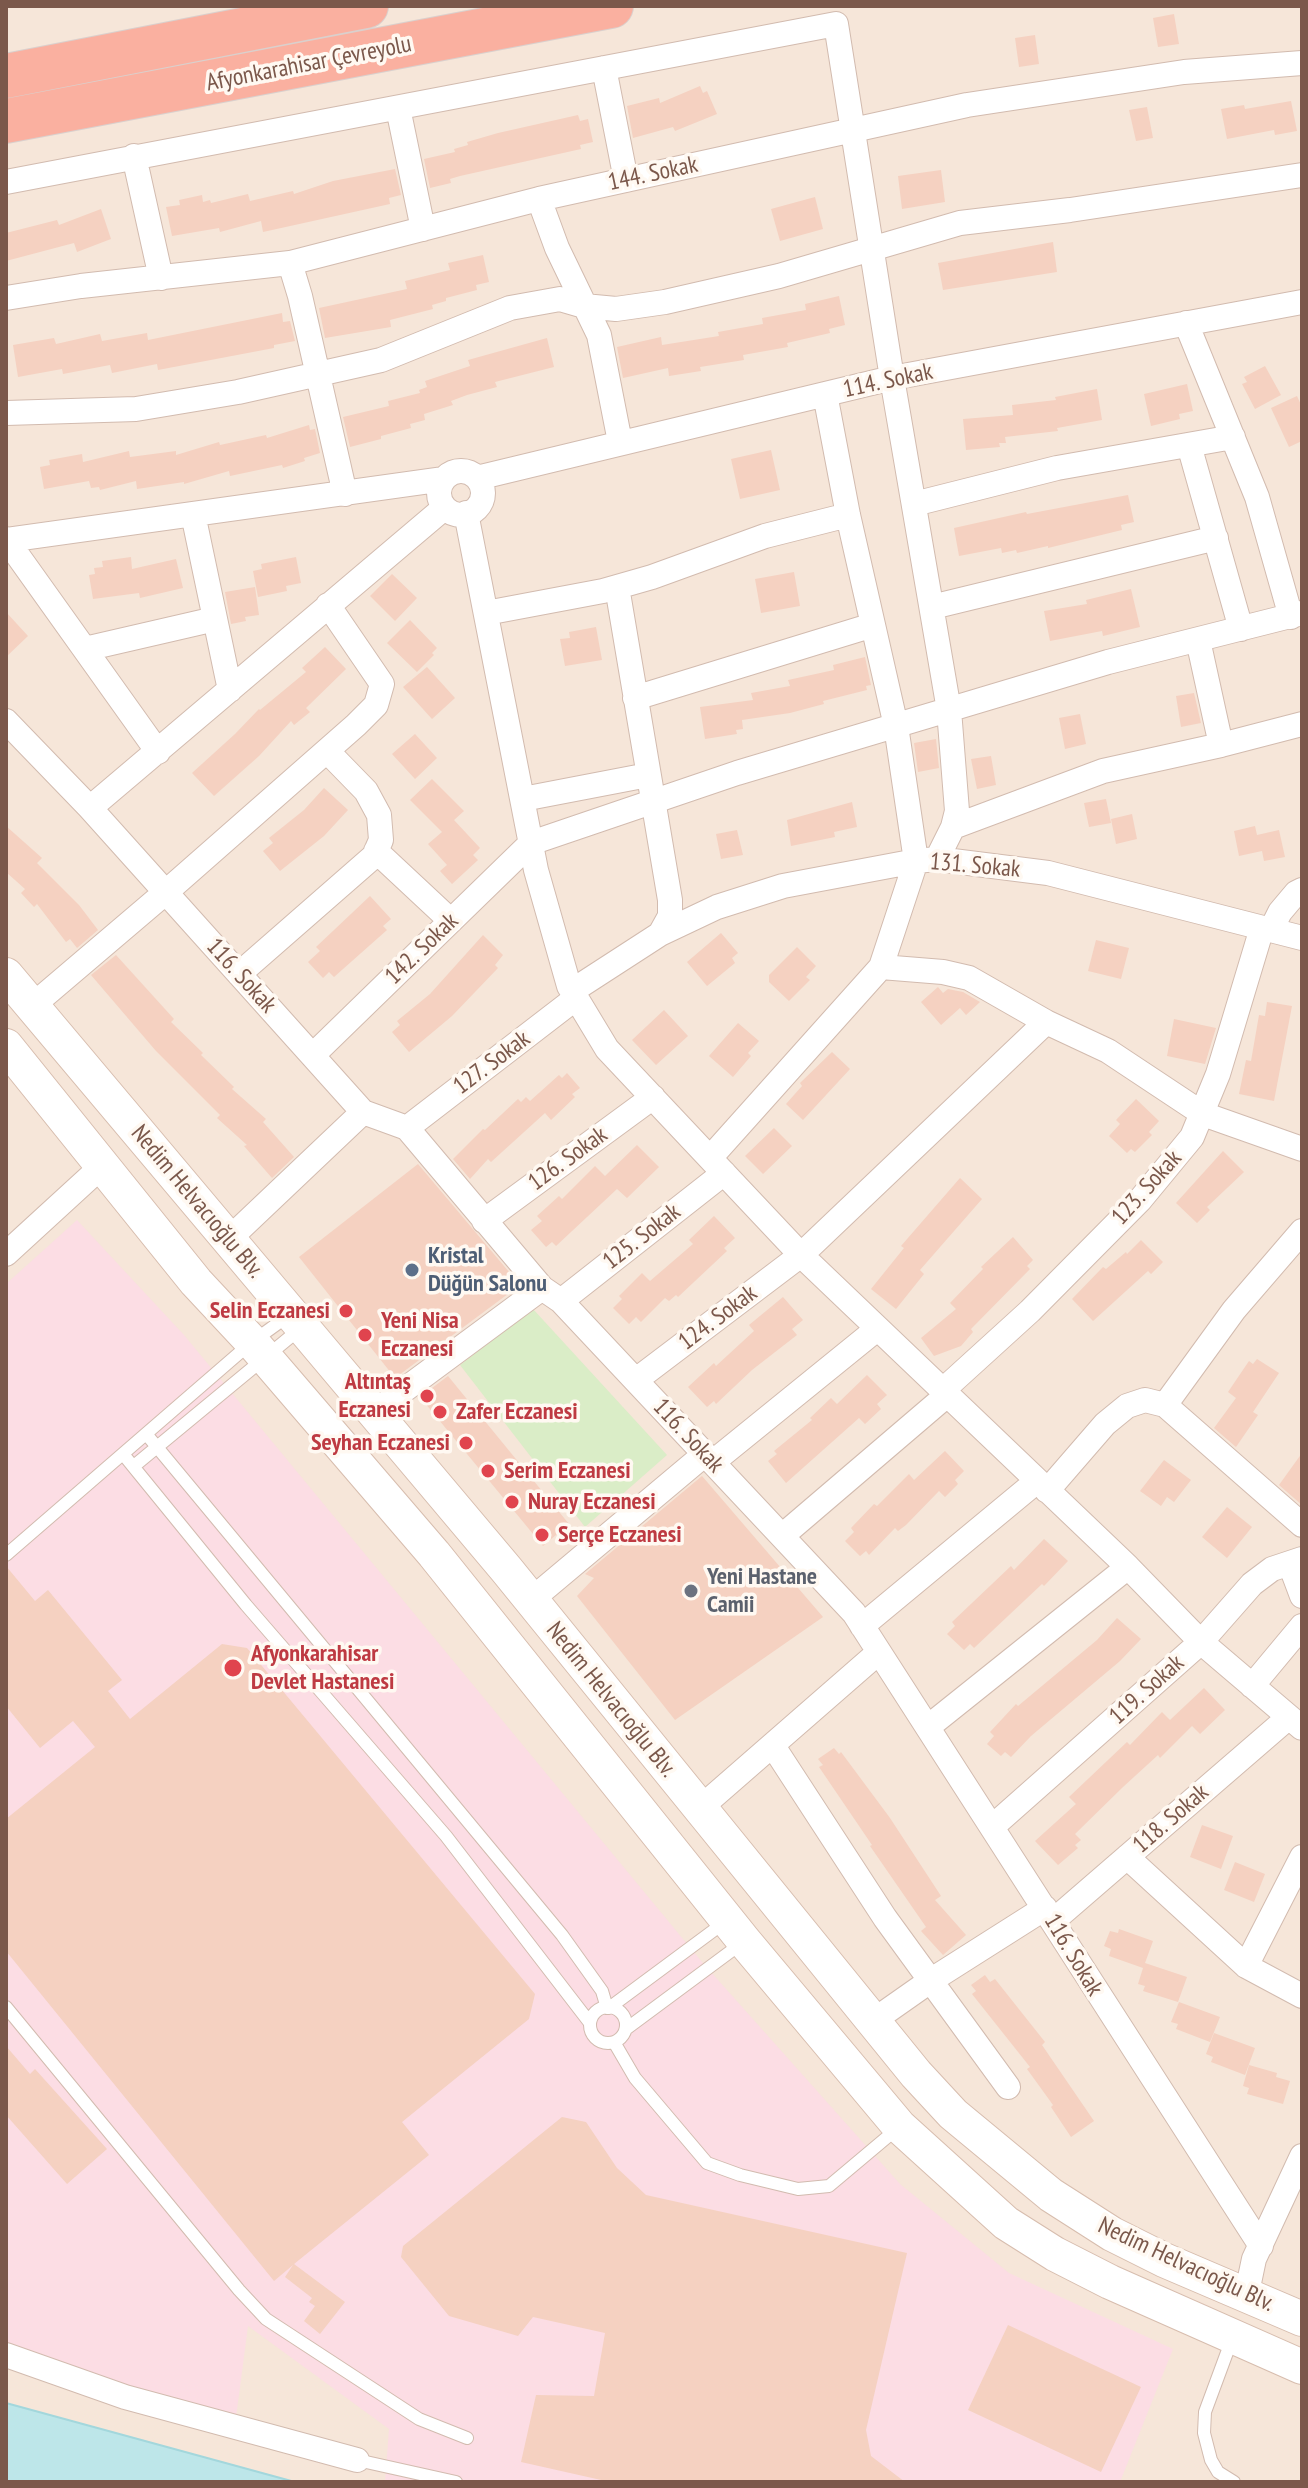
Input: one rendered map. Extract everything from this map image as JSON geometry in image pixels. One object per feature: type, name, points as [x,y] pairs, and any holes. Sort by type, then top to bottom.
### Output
[{"type":"highway","name":"Afyonkarahisar Çevreyolu","points":[[6,76],[366,6]]},
{"type":"highway","name":"Afyonkarahisar Çevreyolu","points":[[6,121],[611,6]]},
{"type":"main road","name":"Nedim Helvacıoğlu Blv.","points":[[6,975],[531,1600],[916,2074],[953,2114],[1051,2195],[1112,2234],[1246,2297],[1302,2319]]},
{"type":"main road","name":"Nedim Helvacıoğlu Blv.","points":[[6,1046],[196,1282],[258,1349],[434,1554],[736,1930],[899,2126],[934,2161],[1006,2223],[1055,2254],[1110,2282],[1302,2367]]},
{"type":"main road","points":[[736,1930],[785,1913]]},
{"type":"street","points":[[6,182],[836,24],[949,710],[957,811],[953,827],[926,860],[881,967],[943,972],[969,978],[1046,1022],[1108,1051],[1203,1114],[1302,1149]]},
{"type":"street","name":"144. Sokak","points":[[6,298],[290,263],[539,199],[967,105],[1168,75],[1302,63]]},
{"type":"street","points":[[604,68],[626,180]]},
{"type":"street","points":[[398,108],[423,229]]},
{"type":"street","points":[[134,156],[161,278]]},
{"type":"street","points":[[6,413],[136,409],[238,392],[381,360],[510,308],[560,299],[584,306],[616,309],[665,302],[779,276],[960,223],[1070,210],[1302,175]]},
{"type":"street","points":[[539,199],[557,248],[599,335],[620,442]]},
{"type":"street","points":[[290,263],[345,494]]},
{"type":"street","name":"114. Sokak","points":[[477,478],[892,378],[1302,302]]},
{"type":"street","points":[[531,843],[737,773],[1108,662],[1296,615],[1265,520],[1186,323]]},
{"type":"street","points":[[825,394],[848,515],[896,726],[912,820],[926,860]]},
{"type":"street","points":[[914,504],[1057,468],[1233,437]]},
{"type":"street","points":[[1189,445],[1241,629]]},
{"type":"street","points":[[90,808],[328,605],[455,511],[472,513],[484,498],[477,478],[466,472],[454,473],[438,485],[438,494],[455,511],[486,613],[536,870],[574,995],[607,1049],[801,1255],[1128,1567],[1201,1642],[1296,1723]]},
{"type":"street","points":[[158,752],[6,540],[444,479]]},
{"type":"street","points":[[193,514],[230,690]]},
{"type":"street","points":[[486,613],[617,587],[765,536],[848,515]]},
{"type":"street","points":[[932,607],[1216,538]]},
{"type":"street","points":[[617,587],[670,900],[670,916],[660,934]]},
{"type":"street","points":[[32,1006],[166,892],[376,705],[382,684],[328,605]]},
{"type":"street","points":[[85,649],[215,619]]},
{"type":"street","points":[[635,698],[873,625]]},
{"type":"street","points":[[1198,640],[1221,745]]},
{"type":"street","points":[[953,827],[1103,771],[1302,724]]},
{"type":"street","name":"116. Sokak","points":[[11,736],[90,808],[363,1112],[407,1128],[484,1221],[551,1294],[636,1380],[854,1613],[1261,2246]]},
{"type":"street","points":[[239,974],[374,856],[381,840],[379,815],[366,791],[327,751]]},
{"type":"street","points":[[523,799],[648,775]]},
{"type":"street","name":"142. Sokak","points":[[313,1055],[531,843]]},
{"type":"street","points":[[376,851],[451,921]]},
{"type":"street","name":"131. Sokak","points":[[574,995],[660,934],[717,907],[783,886],[926,860],[1048,873],[1302,938]]},
{"type":"street","name":"123. Sokak","points":[[782,1536],[944,1393],[1030,1311],[1140,1200],[1192,1137],[1218,1074],[1266,929],[1302,890]]},
{"type":"street","name":"125. Sokak","points":[[373,1413],[551,1294],[717,1166],[881,967]]},
{"type":"street","name":"127. Sokak","points":[[407,1128],[574,995]]},
{"type":"street","name":"124. Sokak","points":[[636,1380],[801,1255],[1046,1022]]},
{"type":"street","name":"126. Sokak","points":[[484,1221],[653,1097]]},
{"type":"street","points":[[228,1240],[363,1112]]},
{"type":"street","points":[[6,1254],[102,1166]]},
{"type":"street","points":[[1165,1405],[1234,1310],[1302,1231]]},
{"type":"street","points":[[531,1600],[877,1329]]},
{"type":"street","points":[[862,1626],[1042,1486],[1127,1406],[1145,1400],[1165,1405],[1302,1525]]},
{"type":"street","points":[[1296,1561],[1302,1596]]},
{"type":"street","name":"119. Sokak","points":[[992,1827],[1201,1642],[1252,1584],[1272,1569],[1296,1561]]},
{"type":"street","points":[[928,1727],[1128,1567]]},
{"type":"street","points":[[1252,1686],[1302,1626]]},
{"type":"street","points":[[699,1809],[879,1652]]},
{"type":"street","name":"118. Sokak","points":[[873,2021],[930,1981],[1049,1914],[1127,1857],[1296,1723]]},
{"type":"street","points":[[773,1746],[885,1918],[1008,2087]]},
{"type":"street","points":[[1127,1857],[1246,1966],[1302,1996]]},
{"type":"street","points":[[1246,1966],[1302,1857]]},
{"type":"street","points":[[1246,2297],[1254,2259],[1302,2156]]},
{"type":"street","points":[[6,2355],[125,2397],[357,2460]]},
{"type":"lane","points":[[6,1555],[123,1454],[296,1320]]},
{"type":"lane","points":[[134,1466],[258,1349],[296,1320]]},
{"type":"lane","points":[[147,1435],[562,1935],[602,1991],[608,2008]]},
{"type":"lane","points":[[123,1454],[246,1605],[446,1836],[590,2023]]},
{"type":"lane","points":[[736,1930],[626,2029],[619,2039],[614,2042],[597,2039],[590,2029],[590,2023],[597,2012],[736,1930]]},
{"type":"lane","points":[[6,2007],[266,2319],[419,2419],[467,2438]]},
{"type":"lane","points":[[608,2008],[620,2012],[626,2029]]},
{"type":"lane","points":[[614,2042],[635,2078],[707,2163],[740,2175],[798,2189],[829,2186],[899,2126]]},
{"type":"lane","points":[[1233,2336],[1205,2412],[1204,2433],[1211,2460],[1218,2472],[1234,2482]]},
{"type":"lane","points":[[357,2460],[456,2482]]},
{"type":"shaded area","points":[[6,6],[1302,6],[1302,2482],[6,2482]]},
{"type":"shaded area","name":"Afyonkarahisar Devlet Hastanesi","points":[[77,1220],[184,1335],[702,1962],[900,2184],[1009,2273],[1173,2349],[1120,2482],[385,2482],[389,2429],[248,2326],[235,2425],[6,2351],[6,1284]]},
{"type":"green space","points":[[533,1309],[667,1455],[585,1527],[460,1365]]},
{"type":"water","points":[[6,2403],[295,2482],[6,2482]]},
{"type":"building","points":[[1174,14],[1179,44],[1158,47],[1153,18]]},
{"type":"building","points":[[1035,35],[1039,64],[1019,67],[1015,38]]},
{"type":"building","points":[[700,86],[703,93],[707,91],[717,114],[675,131],[673,127],[633,138],[627,106],[659,98],[660,103]]},
{"type":"building","points":[[1291,101],[1297,131],[1275,135],[1274,130],[1227,139],[1221,109],[1244,105],[1245,109]]},
{"type":"building","points":[[1147,107],[1153,138],[1136,141],[1129,110]]},
{"type":"building","points":[[578,115],[580,121],[588,119],[593,142],[580,145],[581,149],[460,176],[450,179],[451,183],[430,188],[424,159],[455,152],[454,149],[468,145],[467,142],[498,133]]},
{"type":"building","points":[[395,169],[401,195],[389,198],[390,204],[263,232],[261,221],[220,232],[219,228],[172,236],[166,207],[180,205],[179,200],[202,195],[203,202],[210,200],[211,203],[248,194],[250,201],[293,191],[294,194],[333,181]]},
{"type":"building","points":[[941,170],[945,202],[902,209],[898,176]]},
{"type":"building","points":[[815,197],[823,229],[780,241],[771,209]]},
{"type":"building","points":[[101,209],[111,239],[77,252],[74,243],[6,261],[6,233],[57,220],[59,225]]},
{"type":"building","points":[[1053,242],[1057,272],[943,290],[938,263]]},
{"type":"building","points":[[483,255],[489,282],[476,285],[477,290],[446,298],[446,301],[432,305],[433,309],[390,320],[391,327],[325,338],[319,308],[407,289],[405,281],[450,270],[448,263]]},
{"type":"building","points":[[839,296],[845,325],[829,329],[830,333],[787,343],[788,347],[743,355],[744,360],[700,367],[701,371],[669,376],[668,368],[623,378],[617,347],[661,337],[662,345],[719,336],[718,332],[763,324],[762,318],[806,310],[805,304]]},
{"type":"building","points":[[282,313],[283,322],[290,321],[295,341],[274,345],[274,348],[158,370],[157,364],[112,373],[110,365],[63,374],[62,369],[18,377],[13,345],[54,338],[56,344],[100,334],[102,341],[147,333],[148,340]]},
{"type":"building","points":[[547,338],[554,367],[495,382],[497,387],[467,395],[451,401],[453,405],[424,414],[425,420],[410,424],[411,428],[350,447],[343,417],[389,406],[388,401],[420,393],[419,390],[427,387],[425,381],[470,366],[468,360]]},
{"type":"building","points":[[1265,366],[1281,395],[1255,409],[1242,384],[1247,382],[1244,377]]},
{"type":"building","points":[[1187,384],[1193,411],[1179,414],[1180,419],[1151,426],[1144,394]]},
{"type":"building","points":[[1097,389],[1102,420],[1057,428],[1058,431],[1005,437],[1006,443],[999,443],[1000,447],[966,450],[963,419],[1013,415],[1012,405],[1056,400],[1055,397]]},
{"type":"building","points":[[1297,396],[1302,407],[1302,441],[1289,447],[1271,408]]},
{"type":"building","points":[[309,425],[310,430],[315,429],[320,453],[283,468],[282,465],[230,476],[229,471],[184,484],[137,489],[136,481],[100,490],[99,487],[91,488],[89,481],[44,489],[40,467],[50,465],[49,460],[82,454],[83,462],[129,451],[130,457],[176,451],[176,455],[219,442],[220,445],[266,435],[267,438]]},
{"type":"building","points":[[771,450],[780,490],[740,499],[731,459]]},
{"type":"building","points":[[1128,495],[1134,522],[1121,525],[1122,530],[1017,553],[1016,550],[1002,553],[1001,548],[959,556],[954,528]]},
{"type":"building","points":[[131,557],[132,569],[176,559],[183,588],[140,598],[139,593],[93,599],[89,575],[95,574],[94,568],[103,567],[102,561]]},
{"type":"building","points":[[296,557],[301,583],[286,586],[287,591],[258,597],[253,571],[262,569],[261,564]]},
{"type":"building","points":[[794,572],[800,606],[761,613],[755,579]]},
{"type":"building","points":[[392,574],[417,598],[395,621],[370,596]]},
{"type":"building","points":[[255,587],[259,615],[231,624],[225,592]]},
{"type":"building","points":[[1131,589],[1140,627],[1103,636],[1102,631],[1050,641],[1044,611],[1087,604],[1086,600]]},
{"type":"building","points":[[6,612],[28,636],[6,657]]},
{"type":"building","points":[[410,620],[437,648],[417,672],[387,643]]},
{"type":"building","points":[[596,627],[602,660],[565,666],[560,639],[570,638],[569,632]]},
{"type":"building","points":[[325,647],[346,669],[306,708],[310,712],[294,725],[291,721],[259,756],[214,796],[192,773],[259,709],[306,672],[302,668]]},
{"type":"building","points":[[865,657],[871,685],[866,686],[867,690],[790,713],[742,720],[743,729],[736,730],[737,734],[705,739],[700,707],[753,700],[751,693],[790,686],[788,680],[834,670],[833,665]]},
{"type":"building","points":[[427,667],[455,698],[432,719],[403,687]]},
{"type":"building","points":[[1194,693],[1201,723],[1181,727],[1176,696]]},
{"type":"building","points":[[1080,714],[1086,744],[1065,749],[1059,718]]},
{"type":"building","points":[[415,734],[437,758],[415,779],[392,754]]},
{"type":"building","points":[[936,739],[939,768],[918,772],[914,743]]},
{"type":"building","points":[[991,756],[996,785],[977,789],[971,759]]},
{"type":"building","points":[[432,779],[464,811],[454,820],[480,848],[473,855],[478,860],[452,884],[440,871],[447,865],[428,844],[442,832],[410,800]]},
{"type":"building","points":[[324,788],[348,810],[324,836],[280,871],[263,851],[273,843],[269,838],[304,810]]},
{"type":"building","points":[[1106,799],[1111,823],[1089,827],[1084,803]]},
{"type":"building","points":[[852,802],[857,827],[834,832],[835,837],[791,846],[787,820]]},
{"type":"building","points":[[1132,814],[1137,839],[1116,844],[1111,819]]},
{"type":"building","points":[[6,826],[42,858],[37,863],[79,905],[98,930],[77,948],[70,939],[66,942],[37,904],[34,907],[21,893],[25,889],[6,872]]},
{"type":"building","points":[[1255,826],[1257,835],[1279,830],[1285,857],[1264,861],[1262,851],[1239,856],[1234,831]]},
{"type":"building","points":[[737,830],[743,855],[721,859],[716,834]]},
{"type":"building","points":[[370,896],[391,919],[383,926],[387,930],[334,977],[329,972],[323,978],[308,962],[320,951],[316,947]]},
{"type":"building","points":[[721,933],[738,953],[732,958],[735,963],[707,986],[687,962]]},
{"type":"building","points":[[483,935],[503,955],[495,965],[498,968],[452,1016],[409,1052],[392,1032],[400,1025],[397,1021],[430,994]]},
{"type":"building","points":[[1096,940],[1129,948],[1121,979],[1088,971]]},
{"type":"building","points":[[797,947],[816,966],[806,977],[810,980],[789,1001],[769,982],[769,975]]},
{"type":"building","points":[[116,955],[174,1019],[171,1022],[234,1087],[232,1089],[266,1119],[263,1122],[294,1157],[272,1178],[244,1146],[247,1145],[217,1118],[220,1115],[156,1051],[91,975]]},
{"type":"building","points":[[938,987],[943,993],[948,989],[963,992],[980,1002],[966,1015],[960,1008],[941,1025],[921,1002]]},
{"type":"building","points":[[1267,1002],[1292,1006],[1274,1101],[1239,1094],[1246,1060],[1251,1061],[1259,1015],[1265,1016]]},
{"type":"building","points":[[664,1010],[688,1036],[656,1065],[632,1040]]},
{"type":"building","points":[[1174,1019],[1216,1028],[1205,1064],[1167,1056]]},
{"type":"building","points":[[738,1023],[759,1041],[733,1077],[709,1056]]},
{"type":"building","points":[[832,1052],[850,1069],[803,1120],[786,1104],[802,1086],[800,1083]]},
{"type":"building","points":[[567,1073],[580,1088],[572,1094],[575,1097],[551,1120],[545,1113],[491,1162],[488,1159],[470,1179],[453,1159],[518,1099],[521,1102],[526,1097],[530,1101],[559,1075],[562,1078]]},
{"type":"building","points":[[1136,1099],[1159,1121],[1149,1132],[1152,1135],[1135,1152],[1131,1149],[1127,1153],[1109,1136],[1120,1124],[1116,1120]]},
{"type":"building","points":[[774,1128],[792,1146],[763,1174],[745,1156]]},
{"type":"building","points":[[637,1145],[659,1167],[627,1198],[617,1189],[556,1246],[552,1242],[546,1247],[531,1230],[542,1221],[537,1216],[559,1196],[562,1199],[595,1166],[605,1176]]},
{"type":"building","points":[[1223,1151],[1244,1172],[1207,1207],[1210,1210],[1197,1223],[1176,1203]]},
{"type":"building","name":"Kristal Düğün Salonu","points":[[418,1164],[520,1285],[395,1378],[299,1257]]},
{"type":"building","points":[[960,1178],[982,1199],[920,1270],[924,1274],[896,1309],[871,1289],[904,1248],[901,1246]]},
{"type":"building","points":[[714,1216],[735,1238],[724,1248],[727,1251],[678,1297],[676,1295],[669,1301],[665,1298],[641,1322],[636,1317],[629,1324],[613,1308],[622,1299],[619,1296],[642,1273],[650,1281],[693,1244],[689,1240]]},
{"type":"building","points":[[1013,1237],[1033,1260],[1027,1266],[1030,1269],[971,1329],[973,1332],[961,1346],[934,1356],[921,1338],[956,1309],[950,1303],[983,1269],[981,1267]]},
{"type":"building","points":[[1141,1240],[1163,1262],[1151,1274],[1148,1271],[1093,1321],[1072,1299],[1103,1267],[1106,1269]]},
{"type":"building","points":[[783,1297],[803,1320],[792,1329],[797,1335],[752,1370],[716,1404],[714,1401],[707,1407],[688,1387],[754,1331],[749,1325]]},
{"type":"building","points":[[1257,1359],[1279,1373],[1253,1412],[1258,1415],[1236,1447],[1214,1428],[1236,1398],[1228,1392],[1249,1361],[1253,1364]]},
{"type":"building","points":[[867,1375],[887,1395],[877,1404],[881,1409],[865,1424],[859,1418],[786,1483],[768,1461],[777,1454],[774,1451],[812,1420],[810,1418],[831,1398],[837,1404]]},
{"type":"building","points":[[448,1376],[569,1524],[543,1546],[420,1397]]},
{"type":"building","points":[[945,1451],[964,1471],[955,1480],[958,1484],[945,1497],[939,1491],[906,1525],[898,1531],[895,1528],[869,1555],[866,1551],[860,1556],[845,1541],[854,1532],[851,1528],[909,1474],[914,1480]]},
{"type":"building","points":[[1302,1453],[1302,1505],[1279,1485]]},
{"type":"building","points":[[1164,1460],[1191,1480],[1174,1502],[1167,1497],[1161,1506],[1140,1491]]},
{"type":"building","name":"Yeni Hastane Camii","points":[[702,1476],[823,1617],[675,1720],[577,1596],[594,1578],[585,1574]]},
{"type":"building","points":[[1227,1507],[1252,1527],[1227,1558],[1202,1537]]},
{"type":"building","points":[[1044,1539],[1068,1561],[974,1648],[970,1644],[964,1650],[947,1634],[955,1626],[952,1622],[1011,1566],[1014,1570]]},
{"type":"building","points":[[6,1566],[35,1601],[48,1590],[122,1680],[108,1691],[130,1719],[222,1644],[247,1648],[535,1994],[529,2019],[402,2122],[429,2155],[294,2264],[345,2302],[320,2334],[304,2321],[315,2306],[309,2302],[312,2298],[285,2277],[293,2265],[274,2281],[6,1951],[6,1819],[95,1747],[73,1721],[40,1748],[6,1706]]},
{"type":"building","points":[[1117,1618],[1141,1639],[1120,1661],[1031,1736],[1011,1757],[1005,1752],[1001,1756],[987,1744],[994,1736],[990,1732],[1016,1704],[1018,1706],[1097,1640]]},
{"type":"building","points":[[1204,1688],[1225,1710],[1200,1734],[1192,1726],[1160,1758],[1158,1755],[1123,1787],[1075,1834],[1081,1840],[1075,1845],[1078,1848],[1058,1865],[1035,1841],[1076,1804],[1069,1797],[1127,1742],[1130,1745],[1162,1712],[1170,1720]]},
{"type":"building","points":[[834,1748],[839,1754],[841,1752],[890,1818],[941,1896],[935,1900],[966,1935],[943,1955],[921,1931],[926,1927],[819,1767],[823,1765],[818,1759]]},
{"type":"building","points":[[1202,1825],[1233,1836],[1221,1869],[1190,1857]]},
{"type":"building","points":[[1235,1862],[1265,1874],[1254,1902],[1224,1890]]},
{"type":"building","points":[[1119,1929],[1153,1941],[1145,1963],[1187,1977],[1178,2002],[1143,1991],[1145,1986],[1138,1984],[1143,1968],[1109,1956],[1111,1949],[1104,1946],[1110,1931],[1118,1933]]},
{"type":"building","points":[[985,1975],[990,1982],[995,1979],[1045,2042],[1042,2045],[1094,2121],[1071,2137],[1027,2069],[1030,2067],[972,1994],[976,1991],[971,1985]]},
{"type":"building","points":[[1179,2002],[1220,2017],[1210,2042],[1176,2029],[1178,2024],[1171,2022]]},
{"type":"building","points":[[1214,2033],[1255,2048],[1245,2075],[1211,2062],[1213,2057],[1206,2054]]},
{"type":"building","points":[[6,2046],[30,2074],[35,2069],[107,2149],[67,2184],[6,2115]]},
{"type":"building","points":[[1249,2065],[1277,2073],[1276,2077],[1290,2081],[1283,2104],[1247,2094],[1249,2088],[1243,2086]]},
{"type":"building","points":[[562,2117],[586,2122],[617,2168],[646,2195],[907,2253],[866,2430],[871,2456],[905,2482],[610,2482],[521,2462],[536,2395],[594,2396],[605,2333],[533,2317],[518,2336],[449,2316],[401,2257],[403,2246]]},
{"type":"building","points":[[1008,2325],[1141,2387],[1101,2472],[968,2410]]},
{"type":"place","name":"Kristal Düğün Salonu","points":[[412,1270]]},
{"type":"place","name":"Selin Eczanesi","points":[[346,1311]]},
{"type":"place","name":"Yeni Nisa Eczanesi","points":[[365,1335]]},
{"type":"place","name":"Altıntaş Eczanesi","points":[[427,1396]]},
{"type":"place","name":"Zafer Eczanesi","points":[[440,1412]]},
{"type":"place","name":"Seyhan Eczanesi","points":[[466,1443]]},
{"type":"place","name":"Serim Eczanesi","points":[[488,1471]]},
{"type":"place","name":"Nuray Eczanesi","points":[[512,1502]]},
{"type":"place","name":"Serçe Eczanesi","points":[[542,1535]]},
{"type":"place","name":"Yeni Hastane Camii","points":[[691,1591]]},
{"type":"place","name":"Afyonkarahisar Devlet Hastanesi","points":[[233,1668]]}]
